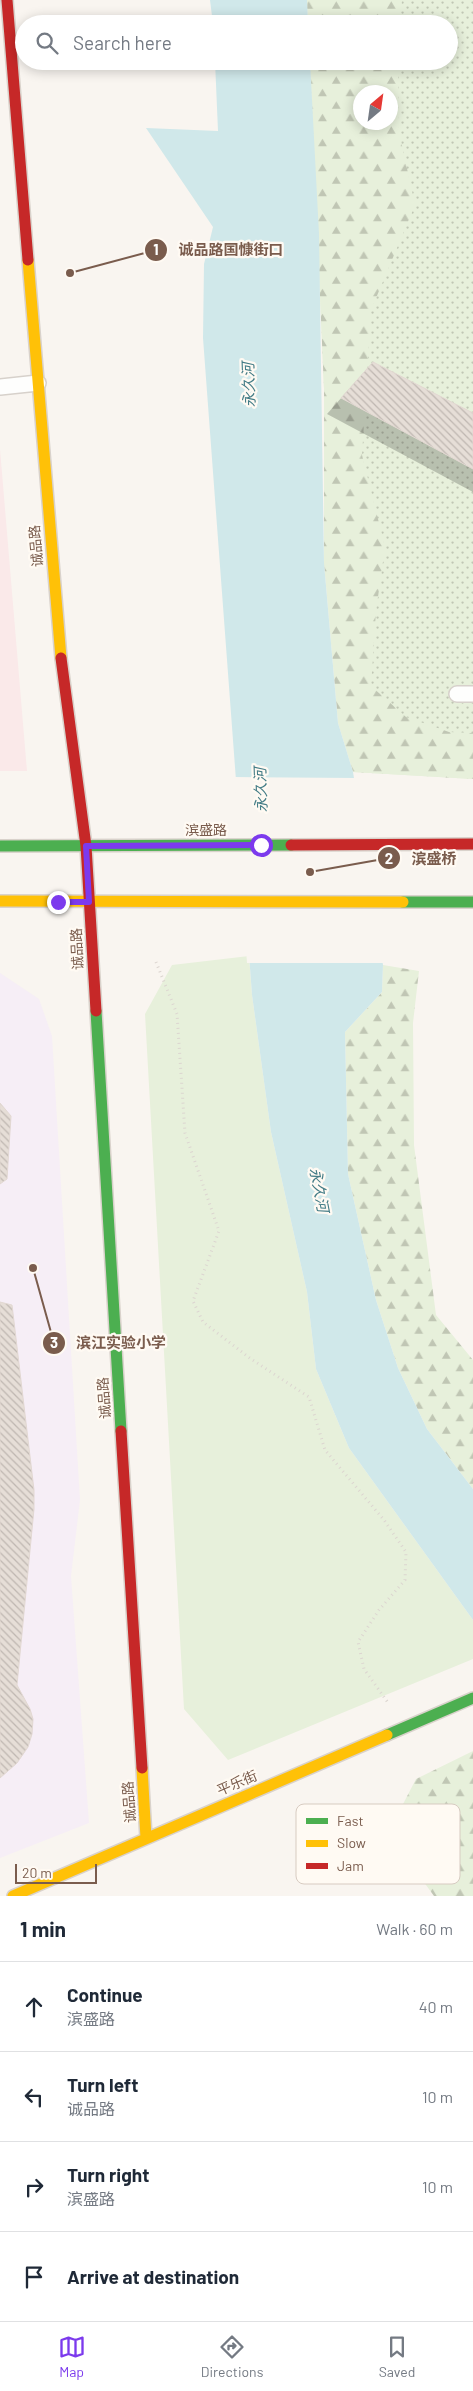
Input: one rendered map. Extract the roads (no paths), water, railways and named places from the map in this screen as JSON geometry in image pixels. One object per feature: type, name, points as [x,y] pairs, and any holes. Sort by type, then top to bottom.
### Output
[{"type":"street","name":"诚品路","points":[[7,0],[59,642],[86,846],[146,1838]]},
{"type":"street","name":"滨盛路","points":[[0,846],[473,844]]},
{"type":"street","points":[[0,901],[473,902]]},
{"type":"street","name":"平乐街","points":[[13,1896],[473,1698]]},
{"type":"lane","points":[[0,387],[38,383]]},
{"type":"lane","points":[[457,694],[473,694]]},
{"type":"water","points":[[210,0],[307,0],[308,15],[212,15]]},
{"type":"water","name":"永久河","points":[[215,70],[310,70],[319,234],[324,563],[338,723],[353,772],[383,965],[382,992],[345,1032],[348,1174],[376,1300],[398,1368],[427,1429],[473,1489],[473,1620],[349,1448],[316,1369],[307,1292],[271,1132],[252,995],[203,338],[204,264],[213,227],[146,128],[218,131]]},
{"type":"place","name":"诚品路国慷街口","points":[[70,273]]},
{"type":"place","name":"滨盛桥","points":[[310,872]]},
{"type":"place","name":"滨江实验小学","points":[[33,1268]]}]
